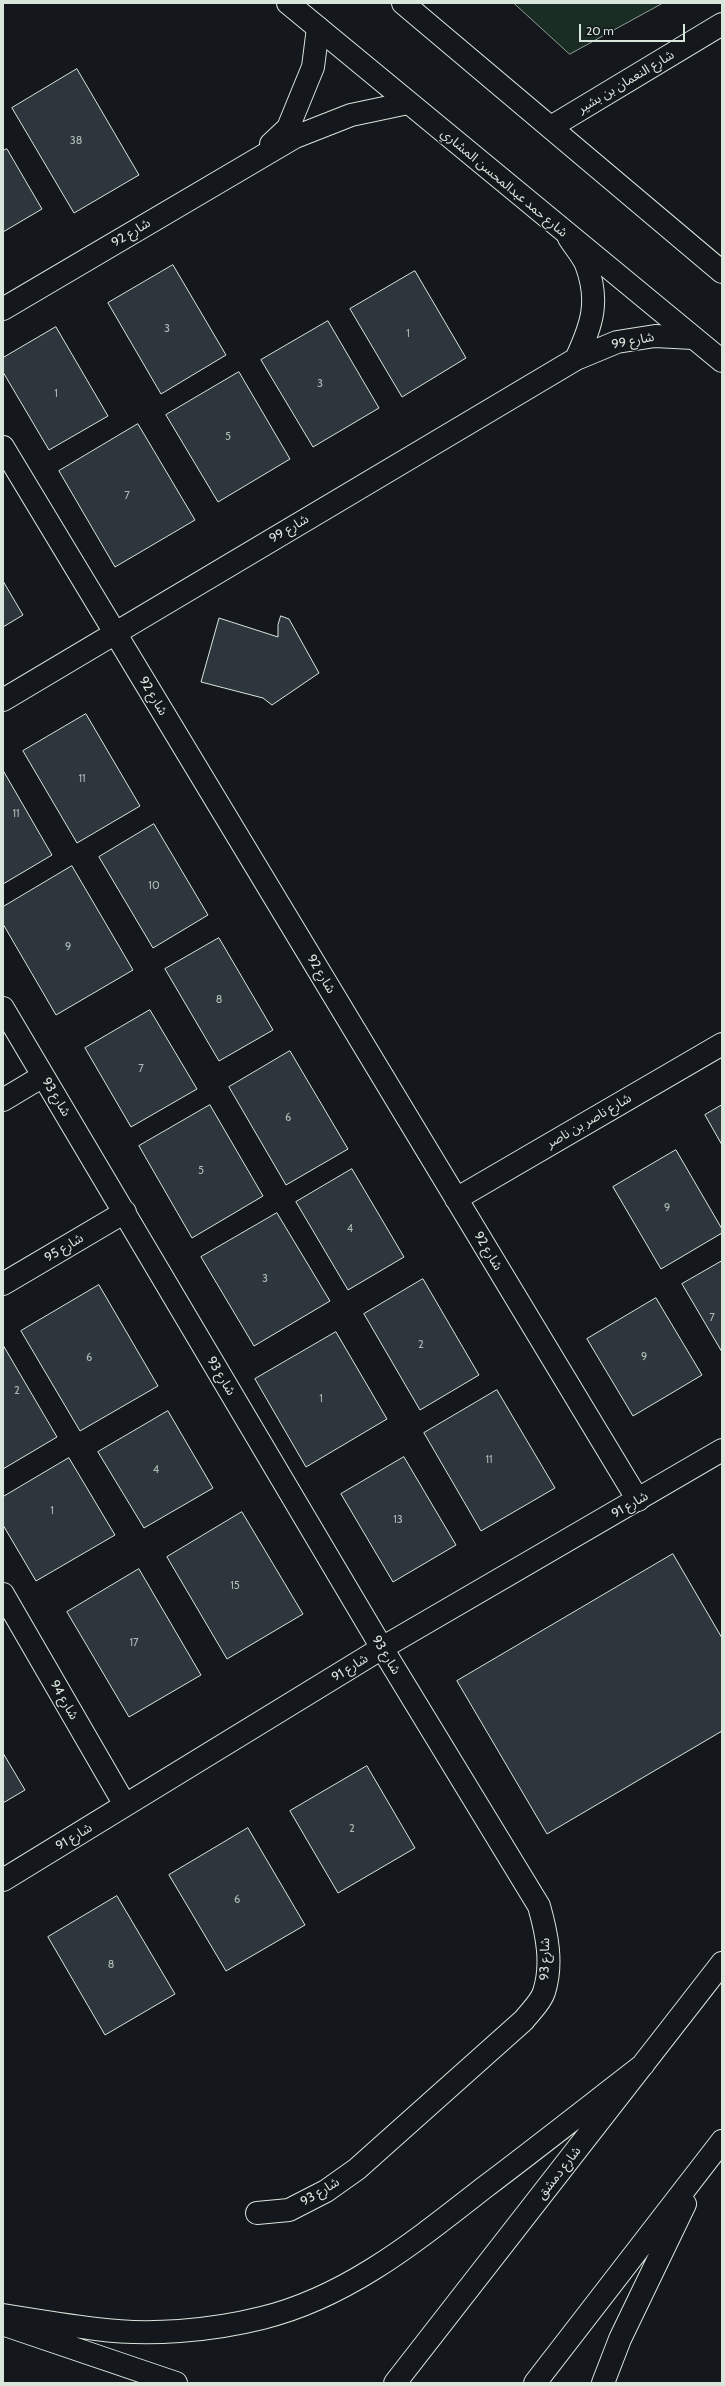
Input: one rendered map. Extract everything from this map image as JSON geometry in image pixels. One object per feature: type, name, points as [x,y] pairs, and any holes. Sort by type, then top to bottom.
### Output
[{"type":"street","name":"شارع حمد عبدالمحسن المشاري","points":[[288,3],[566,234],[722,361]]},
{"type":"street","points":[[403,3],[552,127],[722,272]]},
{"type":"street","name":"شارع النعمان بن بشير","points":[[552,127],[722,24]]},
{"type":"street","name":"شارع 92","points":[[259,157],[288,128],[313,67],[318,28]]},
{"type":"street","name":"شارع 92","points":[[3,309],[295,137],[351,115],[408,103]]},
{"type":"street","points":[[566,234],[586,263],[594,295],[590,329],[576,359]]},
{"type":"street","name":"شارع 99","points":[[3,700],[576,359],[617,342],[655,336],[693,338]]},
{"type":"street","name":"شارع 92","points":[[3,447],[638,1500]]},
{"type":"street","name":"شارع 93","points":[[3,1008],[382,1648],[539,1906],[547,1934],[548,1966],[544,1994],[524,2020],[357,2169],[326,2190],[289,2210],[257,2214]]},
{"type":"street","name":"شارع ناصر بن ناصر","points":[[456,1199],[722,1044]]},
{"type":"street","points":[[3,1100],[43,1076]]},
{"type":"street","name":"شارع 95","points":[[3,1284],[125,1212]]},
{"type":"street","name":"شارع 91","points":[[3,1880],[382,1648],[722,1450]]},
{"type":"street","name":"شارع 94","points":[[3,1594],[125,1805]]},
{"type":"street","name":"شارع دمشق","points":[[395,2383],[722,1963]]},
{"type":"street","points":[[3,2315],[98,2329],[159,2331],[225,2325],[261,2319],[313,2301],[368,2272],[415,2241],[643,2065]]},
{"type":"street","points":[[535,2383],[722,2141]]},
{"type":"street","points":[[603,2383],[620,2339],[704,2164]]},
{"type":"street","points":[[3,2325],[176,2383]]},
{"type":"green space","points":[[514,3],[663,3],[570,54]]},
{"type":"building","points":[[77,69],[139,175],[74,213],[12,108]]},
{"type":"building","points":[[7,149],[42,209],[3,232],[3,151]]},
{"type":"building","points":[[173,265],[226,355],[161,394],[108,303]]},
{"type":"building","points":[[415,271],[466,358],[402,397],[350,309]]},
{"type":"building","points":[[328,321],[379,408],[313,447],[261,360]]},
{"type":"building","points":[[56,327],[108,416],[49,450],[3,372],[3,358]]},
{"type":"building","points":[[239,372],[290,459],[218,502],[166,415]]},
{"type":"building","points":[[138,424],[195,520],[115,567],[59,471]]},
{"type":"building","points":[[3,581],[23,615],[3,627]]},
{"type":"building","points":[[281,616],[289,619],[319,673],[272,705],[263,698],[201,682],[219,618],[278,637],[278,625]]},
{"type":"building","points":[[86,714],[140,806],[77,843],[23,751]]},
{"type":"building","points":[[4,772],[52,855],[3,884],[3,773]]},
{"type":"building","points":[[154,824],[208,915],[153,948],[99,857]]},
{"type":"building","points":[[72,866],[133,970],[56,1015],[3,924],[3,907]]},
{"type":"building","points":[[219,938],[273,1030],[219,1061],[165,969]]},
{"type":"building","points":[[150,1010],[197,1089],[131,1127],[85,1048]]},
{"type":"building","points":[[290,1051],[348,1149],[286,1185],[229,1087]]},
{"type":"building","points":[[210,1105],[263,1196],[192,1238],[139,1146]]},
{"type":"building","points":[[722,1105],[722,1145],[705,1115]]},
{"type":"building","points":[[676,1150],[722,1229],[722,1233],[661,1269],[613,1187]]},
{"type":"building","points":[[352,1169],[404,1257],[348,1290],[296,1202]]},
{"type":"building","points":[[277,1213],[330,1301],[254,1346],[201,1257]]},
{"type":"building","points":[[722,1261],[722,1352],[682,1284]]},
{"type":"building","points":[[423,1279],[479,1375],[420,1410],[364,1314]]},
{"type":"building","points":[[99,1285],[158,1386],[80,1431],[21,1331]]},
{"type":"building","points":[[656,1298],[702,1375],[633,1416],[587,1339]]},
{"type":"building","points":[[336,1332],[387,1419],[306,1467],[255,1379]]},
{"type":"building","points":[[3,1345],[57,1437],[3,1469]]},
{"type":"building","points":[[497,1390],[555,1488],[481,1531],[424,1433]]},
{"type":"building","points":[[168,1411],[213,1488],[144,1528],[98,1452]]},
{"type":"building","points":[[404,1457],[456,1545],[393,1582],[341,1494]]},
{"type":"building","points":[[69,1458],[115,1535],[36,1581],[3,1525],[3,1497]]},
{"type":"building","points":[[242,1512],[303,1614],[227,1659],[167,1557]]},
{"type":"building","points":[[673,1554],[722,1638],[722,1731],[547,1834],[457,1681]]},
{"type":"building","points":[[139,1569],[201,1675],[129,1717],[67,1612]]},
{"type":"building","points":[[3,1753],[25,1790],[3,1803]]},
{"type":"building","points":[[367,1766],[415,1848],[338,1893],[290,1811]]},
{"type":"building","points":[[248,1828],[305,1925],[226,1971],[169,1875]]},
{"type":"building","points":[[117,1896],[175,1994],[105,2035],[48,1937]]}]
